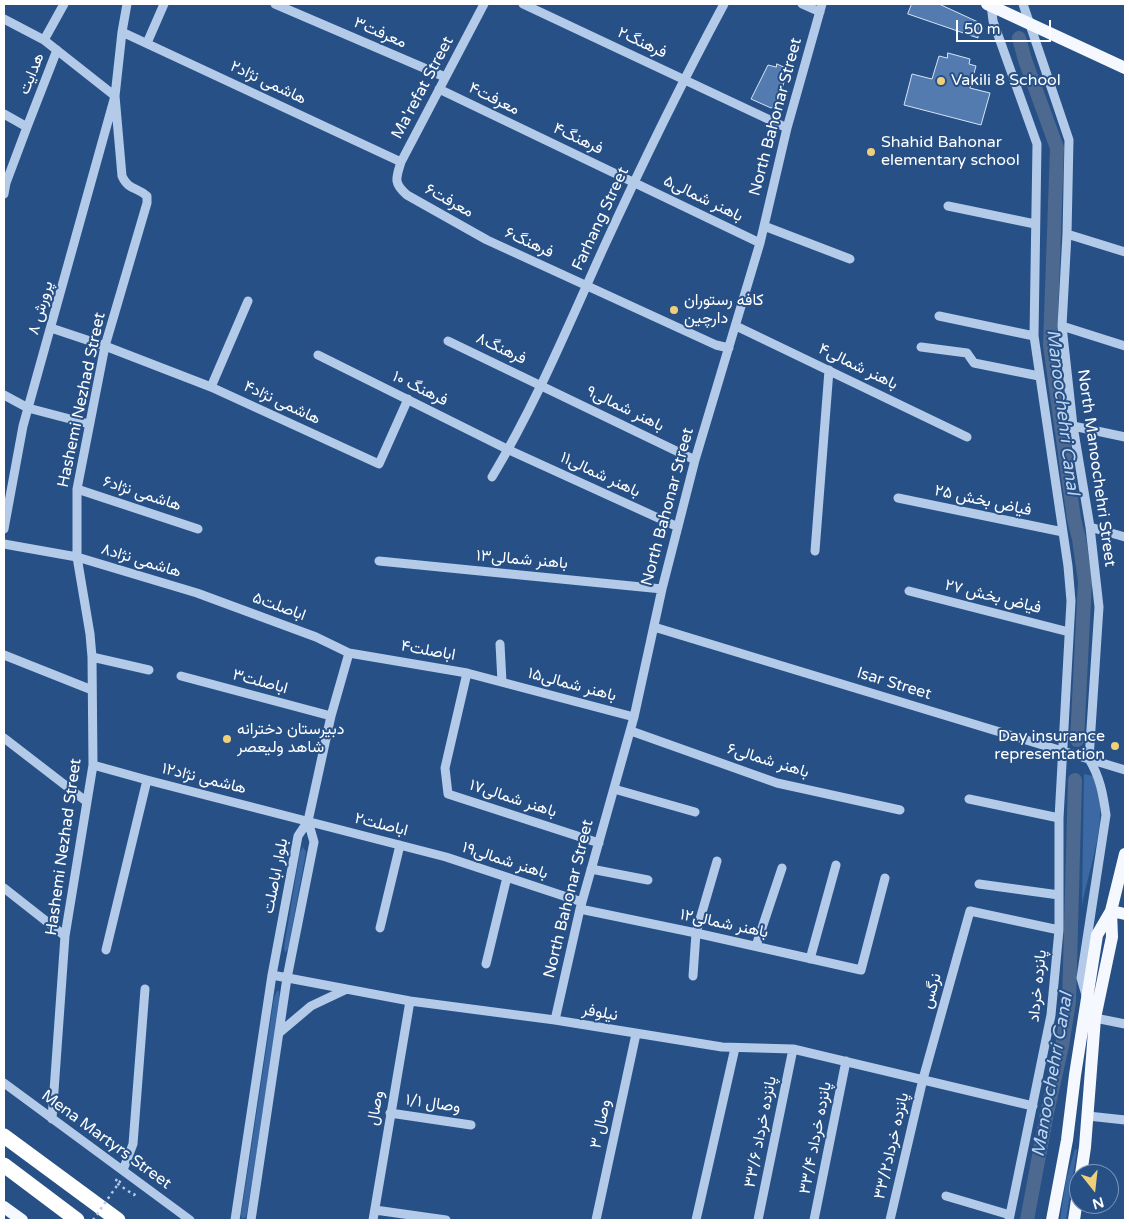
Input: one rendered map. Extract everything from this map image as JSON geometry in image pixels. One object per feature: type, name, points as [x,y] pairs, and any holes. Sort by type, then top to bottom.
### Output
[{"type":"highway","points":[[4,1136],[118,1220]]},
{"type":"highway","points":[[4,1166],[76,1220]]},
{"type":"main road","points":[[990,4],[1125,68]]},
{"type":"main road","points":[[1082,1164],[1096,1018],[1112,937],[1111,911],[1125,854]]},
{"type":"main road","points":[[1052,1220],[1097,935],[1111,911]]},
{"type":"main road","points":[[1111,911],[1125,914]]},
{"type":"main road","points":[[4,1208],[22,1220]]},
{"type":"street","points":[[44,40],[64,4]]},
{"type":"street","name":"Hashemi Nezhad Street","points":[[52,1119],[65,936],[93,765],[92,657],[77,557],[77,489],[105,346],[147,203],[147,196],[125,183],[122,176],[115,96],[122,32],[128,4]]},
{"type":"street","points":[[147,44],[164,4]]},
{"type":"street","name":"معرفت۳","points":[[275,4],[446,78]]},
{"type":"street","name":"Ma'refat Street","points":[[398,188],[396,179],[401,162],[484,4]]},
{"type":"street","name":"فرهنگ۲","points":[[523,4],[787,128]]},
{"type":"street","name":"Farhang Street","points":[[492,477],[509,450],[542,385],[634,182],[684,79],[724,4]]},
{"type":"street","points":[[802,4],[821,8]]},
{"type":"street","points":[[990,4],[993,21],[1037,144],[1034,336],[1063,532],[1071,601],[1064,752]]},
{"type":"street","name":"North Manoochehri Street","points":[[1023,4],[1068,140],[1067,234],[1062,326],[1073,426],[1090,527],[1099,607],[1088,759]]},
{"type":"street","name":"North Bahonar Street","points":[[555,1020],[581,906],[631,731],[662,589],[694,460],[760,244],[787,128],[821,8]]},
{"type":"street","points":[[4,19],[44,40],[115,96]]},
{"type":"street","name":"هاشمی نژاد۲","points":[[122,32],[401,162]]},
{"type":"street","name":"هدایت","points":[[4,194],[5,182],[57,50]]},
{"type":"street","name":"معرفت۴","points":[[439,89],[536,136]]},
{"type":"street","name":"پرورش ۸","points":[[4,529],[23,426],[115,96]]},
{"type":"street","points":[[4,114],[26,127]]},
{"type":"street","name":"فرهنگ۴","points":[[536,136],[634,182]]},
{"type":"street","name":"باهنر شمالی۵","points":[[634,182],[760,244]]},
{"type":"street","name":"معرفت۶","points":[[398,188],[407,195],[487,240]]},
{"type":"street","points":[[948,206],[1035,224]]},
{"type":"street","points":[[764,226],[850,259]]},
{"type":"street","points":[[1067,234],[1125,252]]},
{"type":"street","name":"فرهنگ۶","points":[[487,240],[716,345],[729,348]]},
{"type":"street","points":[[211,387],[248,301]]},
{"type":"street","points":[[939,316],[1034,336]]},
{"type":"street","name":"باهنر شمالی۴","points":[[736,326],[967,437]]},
{"type":"street","points":[[1062,326],[1125,346]]},
{"type":"street","name":"هاشمی نژاد۴","points":[[51,328],[105,346],[211,387],[379,464],[408,399]]},
{"type":"street","name":"فرهنگ۸","points":[[448,341],[542,385]]},
{"type":"street","points":[[921,347],[966,353],[974,363],[1039,376]]},
{"type":"street","name":"فرهنگ ۱۰","points":[[318,355],[509,450]]},
{"type":"street","points":[[815,551],[829,370]]},
{"type":"street","name":"باهنر شمالی۹","points":[[542,385],[694,460]]},
{"type":"street","points":[[4,396],[28,408],[90,424]]},
{"type":"street","points":[[1073,426],[1125,437]]},
{"type":"street","name":"باهنر شمالی۱۱","points":[[509,450],[678,527]]},
{"type":"street","name":"هاشمی نژاد۶","points":[[77,489],[198,529]]},
{"type":"street","name":"فیاض بخش ۲۵","points":[[898,498],[1063,532]]},
{"type":"street","points":[[1090,527],[1125,537]]},
{"type":"street","name":"هاشمی نژاد۸","points":[[4,544],[77,557],[197,594]]},
{"type":"street","name":"باهنر شمالی۱۳","points":[[379,562],[662,589]]},
{"type":"street","name":"فیاض بخش ۲۷","points":[[909,591],[1069,632]]},
{"type":"street","name":"اباصلت۵","points":[[197,594],[316,637],[349,653]]},
{"type":"street","name":"Isar Street","points":[[654,627],[1125,770]]},
{"type":"street","points":[[500,644],[502,682]]},
{"type":"street","points":[[308,821],[331,716],[349,653]]},
{"type":"street","name":"اباصلت۴","points":[[349,653],[502,682]]},
{"type":"street","points":[[4,655],[92,690]]},
{"type":"street","points":[[92,657],[150,670]]},
{"type":"street","name":"باهنر شمالی۱۷","points":[[467,674],[445,768],[448,794],[599,843]]},
{"type":"street","name":"اباصلت۳","points":[[181,676],[331,716]]},
{"type":"street","name":"باهنر شمالی۱۵","points":[[502,682],[634,718]]},
{"type":"street","name":"باهنر شمالی۶","points":[[631,731],[777,783],[900,810]]},
{"type":"street","points":[[4,738],[87,802]]},
{"type":"street","name":"پانزده خرداد","points":[[1009,1217],[1051,1015],[1059,930],[1059,818],[1064,752]]},
{"type":"street","points":[[1087,998],[1081,978],[1106,815],[1103,791],[1097,772],[1088,759]]},
{"type":"street","name":"هاشمی نژاد۱۲","points":[[93,765],[308,821]]},
{"type":"street","points":[[106,950],[147,780]]},
{"type":"street","points":[[614,789],[696,812]]},
{"type":"street","points":[[968,799],[1059,818]]},
{"type":"street","name":"اباصلت۲","points":[[308,821],[446,857]]},
{"type":"street","name":"بلوار اباصلت","points":[[235,1220],[272,975],[298,836],[308,821]]},
{"type":"street","name":"بلوار اباصلت","points":[[251,1220],[287,978],[314,842],[308,821]]},
{"type":"street","points":[[380,928],[400,845]]},
{"type":"street","name":"باهنر شمالی۱۹","points":[[446,857],[507,877],[581,906]]},
{"type":"street","points":[[693,976],[696,933],[717,861]]},
{"type":"street","points":[[810,959],[836,865]]},
{"type":"street","points":[[756,946],[782,868]]},
{"type":"street","points":[[591,869],[648,880]]},
{"type":"street","points":[[486,964],[507,877]]},
{"type":"street","name":"باهنر شمالی۱۲","points":[[581,906],[861,970],[885,878]]},
{"type":"street","points":[[979,884],[1059,895]]},
{"type":"street","points":[[4,888],[65,936]]},
{"type":"street","name":"نرگس","points":[[922,1079],[970,911],[1059,930]]},
{"type":"street","name":"نیلوفر","points":[[272,975],[410,1000],[555,1020],[722,1047],[793,1049],[1033,1106]]},
{"type":"street","points":[[279,1033],[311,1006],[348,989]]},
{"type":"street","points":[[123,1170],[133,1144],[145,990]]},
{"type":"street","name":"وصال","points":[[373,1220],[410,1000]]},
{"type":"street","points":[[1096,1018],[1125,1024]]},
{"type":"street","name":"وصال ۳","points":[[596,1220],[636,1034]]},
{"type":"street","points":[[696,1220],[735,1048]]},
{"type":"street","name":"پانزده خرداد ۳۳/۶","points":[[758,1220],[793,1049]]},
{"type":"street","name":"پانزده خرداد ۳۳/۴","points":[[814,1220],[846,1062]]},
{"type":"street","name":"پانزده خرداد۳۳/۲","points":[[890,1220],[922,1079]]},
{"type":"street","name":"Mena Martyrs Street","points":[[4,1083],[190,1220]]},
{"type":"street","name":"وصال ۱/۱","points":[[390,1113],[472,1125]]},
{"type":"street","points":[[1088,1116],[1125,1120]]},
{"type":"street","points":[[946,1196],[1009,1217]]},
{"type":"street","points":[[375,1210],[446,1220]]},
{"type":"path","points":[[93,1220],[121,1180]]},
{"type":"shaded area","points":[[1084,774],[1093,776],[1098,791],[1100,818],[1097,844],[1082,907]]},
{"type":"shaded area","points":[[303,847],[306,852],[288,949],[285,953],[284,947],[300,852]]},
{"type":"shaded area","points":[[277,991],[279,991],[280,1001],[248,1207],[246,1217],[242,1219],[241,1215],[274,998]]},
{"type":"shaded area","points":[[1075,1149],[1077,1150],[1075,1164],[1071,1164]]},
{"type":"shaded area","points":[[1069,1170],[1069,1201],[1066,1220],[1060,1220]]},
{"type":"building","points":[[912,4],[939,4],[978,22],[978,38],[908,14]]},
{"type":"building","points":[[948,53],[970,59],[969,64],[976,66],[970,88],[990,93],[981,125],[904,105],[912,74],[932,79],[939,56],[947,58]]},
{"type":"building","points":[[777,64],[788,69],[777,105],[771,108],[751,99],[768,65],[776,67]]},
{"type":"waterway","name":"Manoochehri Canal","points":[[1019,38],[1025,60],[1057,148],[1050,345],[1074,519],[1085,581],[1077,740]]},
{"type":"waterway","name":"Manoochehri Canal","points":[[1027,1220],[1069,1002],[1075,780]]},
{"type":"place","name":"Vakili 8 School","points":[[941,81]]},
{"type":"place","name":"Shahid Bahonar elementary school","points":[[871,152]]},
{"type":"place","name":"کافه رستوران دارچین","points":[[674,310]]},
{"type":"place","name":"دبیرستان دخترانه شاهد ولیعصر","points":[[227,739]]},
{"type":"place","name":"Day insurance representation","points":[[1115,746]]}]
